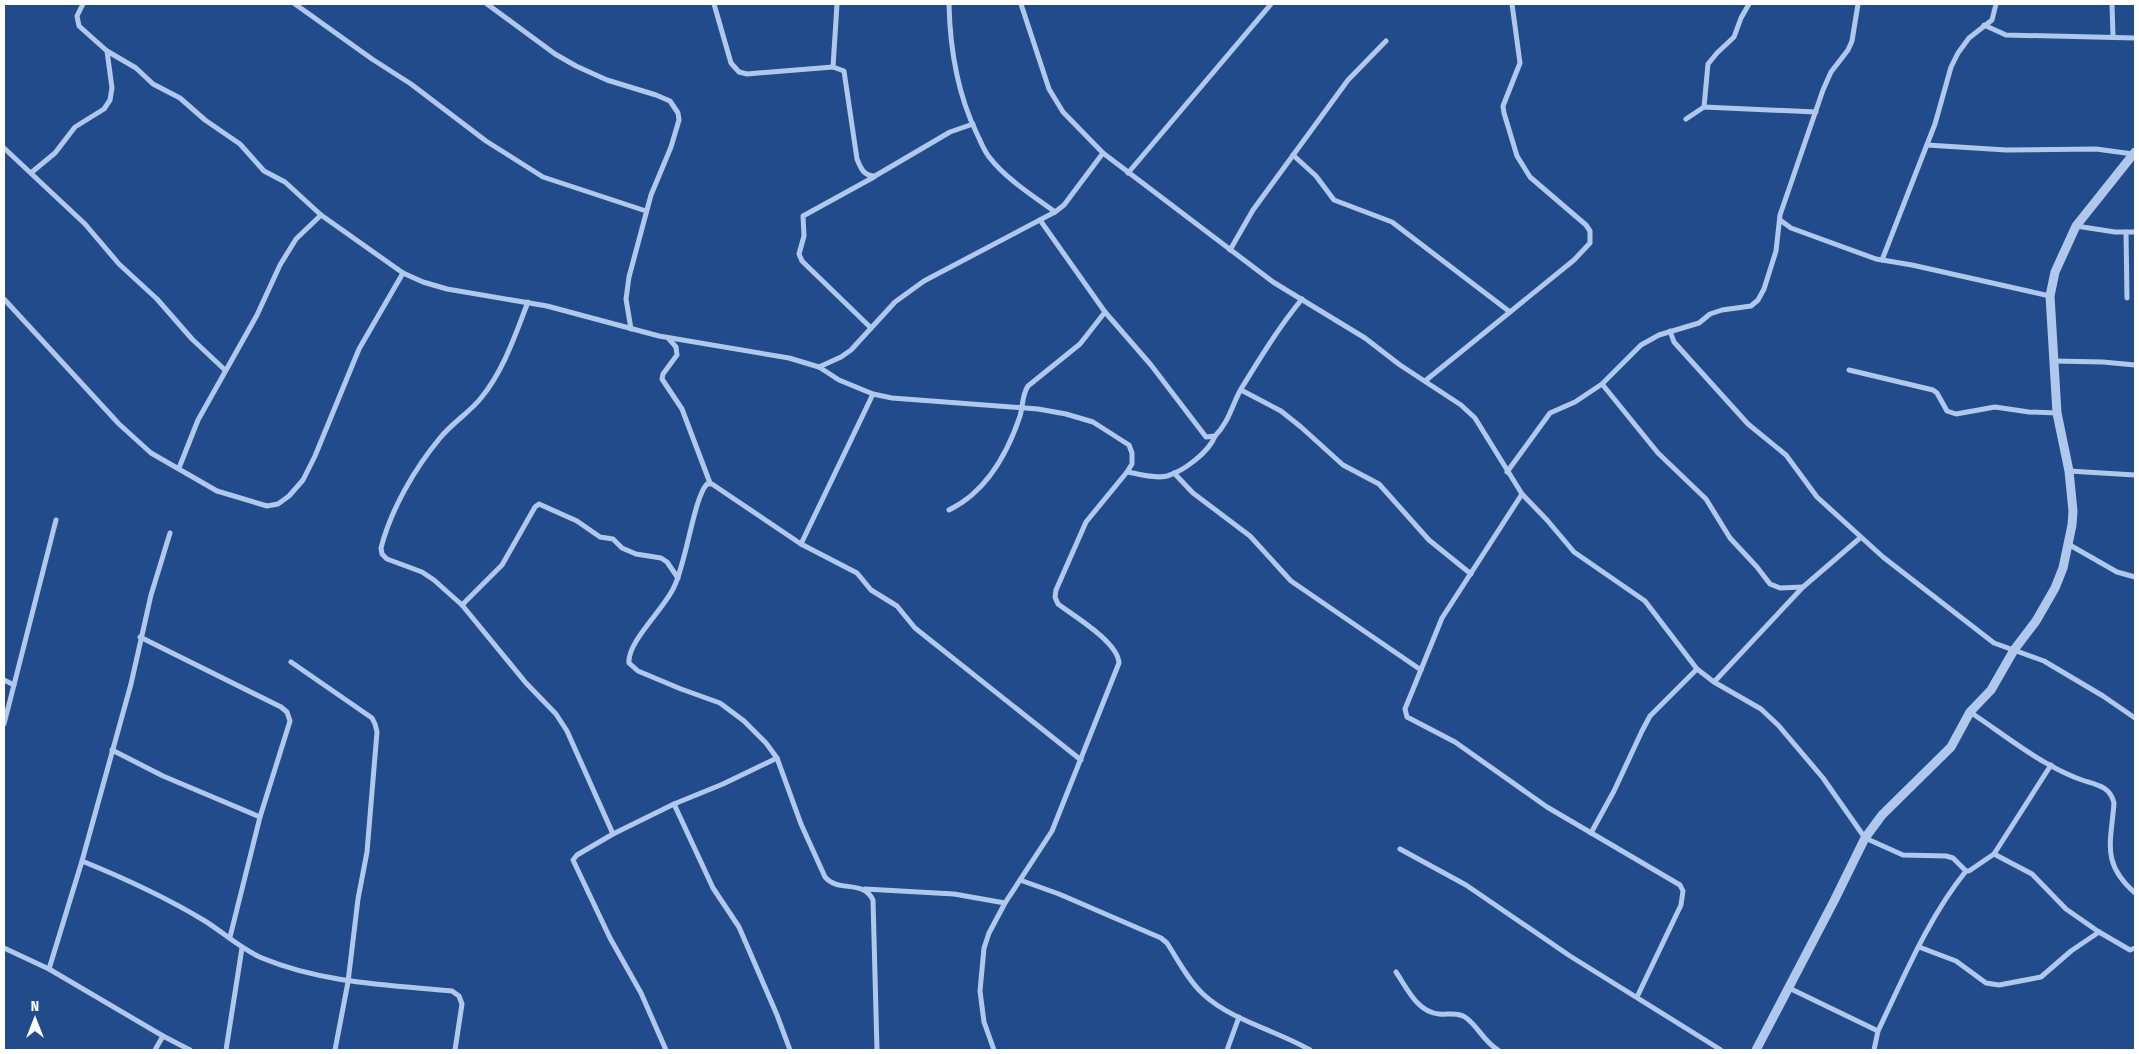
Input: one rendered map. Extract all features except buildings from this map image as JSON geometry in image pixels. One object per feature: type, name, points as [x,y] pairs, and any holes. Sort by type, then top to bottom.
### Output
[{"type":"street","points":[[83,4],[77,16],[79,26],[107,51],[136,68],[153,84],[180,98],[205,120],[232,137],[264,170],[285,182],[321,214],[403,273],[423,282],[447,289],[528,302],[668,338],[772,354],[818,367],[838,380],[874,394],[914,401],[1023,408],[1066,414],[1093,422],[1128,445],[1132,458],[1127,472],[1086,522],[1055,597],[1058,604],[1095,631],[1116,652],[1120,663],[1052,831],[1005,903],[989,933],[984,948],[981,982],[984,1022],[994,1050]]},
{"type":"street","points":[[294,4],[411,84],[486,141],[542,177],[646,210]]},
{"type":"street","points":[[488,4],[576,66],[607,80],[656,95],[670,102],[678,113],[679,120],[671,147],[646,210],[629,277],[626,299],[630,329]]},
{"type":"street","points":[[714,4],[731,62],[739,72],[748,74],[833,67],[844,72],[857,159],[861,170],[866,174],[876,176]]},
{"type":"street","points":[[833,67],[836,4]]},
{"type":"street","points":[[949,4],[950,35],[955,70],[972,124],[992,161],[1055,212]]},
{"type":"street","points":[[1021,4],[1049,89],[1063,112],[1103,153],[1273,282],[1365,338],[1475,418],[1522,494],[1574,552],[1645,601],[1697,669],[1714,682],[1761,710],[1779,726],[1824,778],[1865,838],[1903,855],[1946,856],[1953,858],[1966,871]]},
{"type":"street","points":[[1128,173],[1271,4]]},
{"type":"street","points":[[1425,381],[1574,260],[1590,243],[1591,237],[1586,224],[1530,177],[1517,156],[1503,106],[1520,63],[1519,49],[1514,31],[1512,4]]},
{"type":"street","points":[[1704,107],[1708,64],[1716,53],[1734,37],[1749,4]]},
{"type":"street","points":[[1507,472],[1550,413],[1575,402],[1602,384],[1641,345],[1670,331],[1699,323],[1710,314],[1722,310],[1751,306],[1758,300],[1764,290],[1776,251],[1780,214],[1831,72],[1848,50],[1852,41],[1858,4]]},
{"type":"street","points":[[1882,260],[1927,145],[1951,67],[1969,38],[1992,20],[1996,4]]},
{"type":"street","points":[[2112,4],[2113,36]]},
{"type":"street","points":[[1984,25],[2006,35],[2135,38]]},
{"type":"street","points":[[1230,250],[1253,210],[1348,80],[1386,41]]},
{"type":"street","points":[[32,172],[54,153],[75,127],[104,109],[110,100],[112,88],[107,51]]},
{"type":"street","points":[[1686,119],[1704,107],[1816,112]]},
{"type":"street","points":[[871,328],[802,261],[799,254],[804,238],[803,216],[950,132],[972,124]]},
{"type":"street","points":[[1927,145],[2006,150],[2096,149],[2134,153]]},
{"type":"street","points":[[4,148],[32,172],[85,224],[107,251],[157,300],[192,339],[225,370]]},
{"type":"street","points":[[818,367],[846,353],[895,302],[924,281],[1055,212],[1064,205],[1103,153]]},
{"type":"street","points":[[1756,1050],[1865,838],[1882,815],[1951,747],[1970,712],[1990,690],[2014,650],[2036,621],[2055,588],[2063,568],[2073,511],[2069,471],[2057,413],[2050,296],[2055,272],[2076,226],[2134,153]]},
{"type":"street","points":[[1293,155],[1316,176],[1334,200],[1392,222],[1510,312]]},
{"type":"street","points":[[179,468],[198,420],[257,315],[288,250],[296,239],[321,214]]},
{"type":"street","points":[[1040,220],[1105,312],[1150,365],[1204,436],[1215,436]]},
{"type":"street","points":[[1780,220],[1791,228],[1882,260],[1912,264],[2050,296]]},
{"type":"street","points":[[2076,226],[2135,232]]},
{"type":"street","points":[[2126,232],[2126,298]]},
{"type":"street","points":[[4,299],[119,424],[151,452],[217,491],[267,506],[278,504],[303,480],[358,349],[403,273]]},
{"type":"street","points":[[1127,472],[1157,477],[1174,473],[1205,452],[1211,446],[1215,436],[1230,416],[1241,390],[1274,335],[1302,298]]},
{"type":"street","points":[[528,302],[496,376],[481,398],[441,437],[428,455],[394,511],[381,548],[382,554],[388,559],[422,572],[462,605],[526,683],[561,721],[613,834]]},
{"type":"street","points":[[949,510],[964,503],[993,472],[1013,438],[1023,408],[1024,394],[1028,386],[1080,344],[1105,312]]},
{"type":"street","points":[[1670,331],[1674,342],[1748,424],[1786,455],[1817,496],[1860,538],[1994,643],[2044,661],[2103,696],[2135,718]]},
{"type":"street","points":[[668,338],[676,347],[677,355],[663,374],[662,379],[682,409],[710,483],[801,544],[857,573],[871,590],[897,606],[915,628],[1081,760]]},
{"type":"street","points":[[2054,361],[2135,365]]},
{"type":"street","points":[[1849,370],[1933,390],[1937,393],[1947,411],[1956,414],[1995,407],[2029,412],[2057,413]]},
{"type":"street","points":[[1602,384],[1658,452],[1706,499],[1730,538],[1770,584],[1780,588],[1803,587]]},
{"type":"street","points":[[1241,390],[1281,411],[1343,465],[1379,484],[1429,540],[1471,574]]},
{"type":"street","points":[[801,544],[874,394]]},
{"type":"street","points":[[2069,471],[2135,475]]},
{"type":"street","points":[[1174,473],[1201,499],[1250,536],[1291,581],[1421,670]]},
{"type":"street","points":[[710,483],[704,487],[697,507],[678,578],[667,601],[634,646],[629,658],[630,663],[638,671],[681,690],[720,703],[754,730],[776,758],[801,824],[829,882],[864,889],[954,894],[1005,903]]},
{"type":"street","points":[[1522,494],[1442,618],[1405,709],[1407,717],[1455,742],[1547,807],[1680,886],[1683,891],[1681,905],[1637,997]]},
{"type":"street","points":[[462,605],[502,565],[535,507],[539,504],[577,521],[600,537],[613,539],[622,548],[636,554],[661,558],[667,562],[678,578]]},
{"type":"street","points":[[4,724],[56,520]]},
{"type":"street","points":[[49,969],[82,861],[131,684],[140,637],[170,533]]},
{"type":"street","points":[[1714,682],[1803,587],[1860,538]]},
{"type":"street","points":[[2068,544],[2117,572],[2135,577]]},
{"type":"street","points":[[140,637],[240,686],[287,712],[290,721],[260,818],[230,938]]},
{"type":"street","points":[[291,662],[363,711],[376,724],[377,732],[367,852],[358,899],[348,982],[335,1050]]},
{"type":"street","points":[[1591,833],[1614,791],[1650,716],[1697,669]]},
{"type":"street","points":[[4,680],[14,685]]},
{"type":"street","points":[[1970,712],[2051,765],[2080,779],[2106,788],[2112,794],[2114,803],[2110,858],[2125,884],[2135,893]]},
{"type":"street","points":[[112,750],[163,776],[260,818]]},
{"type":"street","points":[[666,1050],[641,993],[610,938],[573,864],[574,857],[613,834],[674,804],[723,784],[776,758]]},
{"type":"street","points":[[1874,1050],[1878,1031],[1919,947],[1954,886],[1966,871],[1973,869],[1994,854],[2051,765]]},
{"type":"street","points":[[674,804],[713,888],[739,927],[778,1015],[790,1050]]},
{"type":"street","points":[[1400,849],[1466,885],[1570,956],[1721,1050]]},
{"type":"street","points":[[1994,854],[2032,874],[2066,909],[2098,932],[2130,950],[2135,948]]},
{"type":"street","points":[[82,861],[113,874],[203,920],[242,948],[272,962],[348,982],[452,991],[459,996],[462,1004],[455,1050]]},
{"type":"street","points":[[1020,880],[1059,894],[1161,938],[1167,943],[1194,984],[1204,994],[1239,1017],[1310,1050]]},
{"type":"street","points":[[864,889],[873,900],[877,1050]]},
{"type":"street","points":[[1919,947],[1956,961],[1986,983],[1999,985],[2040,977],[2071,951],[2098,932]]},
{"type":"street","points":[[4,948],[49,969],[162,1036],[190,1050]]},
{"type":"street","points":[[226,1050],[242,948]]},
{"type":"street","points":[[1396,972],[1415,1002],[1424,1009],[1438,1014],[1458,1014],[1464,1016],[1483,1038],[1498,1050]]},
{"type":"street","points":[[1789,988],[1878,1031]]},
{"type":"street","points":[[1227,1050],[1239,1017]]},
{"type":"street","points":[[156,1050],[162,1036]]}]
